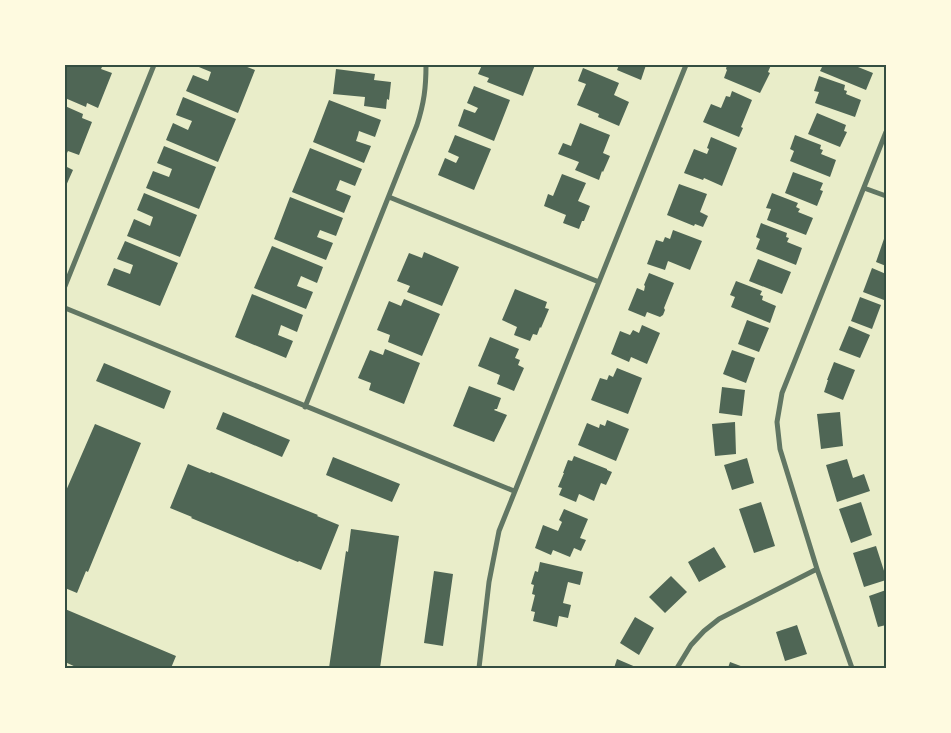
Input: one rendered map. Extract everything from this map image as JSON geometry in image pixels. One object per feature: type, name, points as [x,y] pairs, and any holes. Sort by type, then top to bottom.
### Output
[{"type":"street","points":[[65,286],[154,65]]},
{"type":"street","points":[[305,407],[417,125],[426,87],[426,65]]},
{"type":"street","points":[[479,668],[493,558],[499,531],[686,65]]},
{"type":"street","points":[[852,668],[817,569],[780,449],[777,422],[782,393],[886,132]]},
{"type":"street","points":[[864,188],[886,196]]},
{"type":"street","points":[[389,196],[599,282]]},
{"type":"street","points":[[65,308],[514,491]]},
{"type":"street","points":[[678,668],[691,645],[719,619],[817,569]]},
{"type":"building","points":[[65,65],[103,65],[101,69],[112,73],[98,108],[87,103],[86,107],[65,98]]},
{"type":"building","points":[[194,65],[242,65],[255,70],[238,113],[186,91],[193,75],[208,81],[211,72]]},
{"type":"building","points":[[482,65],[535,65],[523,96],[487,82],[489,78],[478,74]]},
{"type":"building","points":[[619,65],[646,65],[641,80],[617,70]]},
{"type":"building","points":[[727,65],[771,65],[768,72],[770,73],[760,93],[724,78]]},
{"type":"building","points":[[823,65],[859,65],[858,67],[873,73],[866,90],[820,71]]},
{"type":"building","points":[[583,68],[619,83],[614,95],[629,102],[619,126],[598,117],[599,114],[577,105],[586,84],[578,81]]},
{"type":"building","points":[[336,69],[375,74],[374,80],[391,82],[386,109],[364,106],[365,97],[333,94]]},
{"type":"building","points":[[819,76],[845,85],[844,90],[847,91],[846,94],[861,100],[855,117],[815,103],[819,92],[814,91]]},
{"type":"building","points":[[474,86],[510,100],[494,141],[458,126],[464,109],[475,113],[478,108],[467,103]]},
{"type":"building","points":[[732,91],[752,100],[739,137],[703,122],[711,104],[721,108],[726,96],[730,97]]},
{"type":"building","points":[[183,97],[236,119],[218,162],[166,140],[173,123],[188,130],[192,121],[176,115]]},
{"type":"building","points":[[329,100],[381,120],[375,137],[359,131],[356,141],[371,146],[364,163],[313,142]]},
{"type":"building","points":[[65,106],[83,114],[82,118],[92,122],[79,155],[68,151],[65,157]]},
{"type":"building","points":[[817,113],[846,125],[844,131],[847,132],[840,147],[808,134]]},
{"type":"building","points":[[580,123],[610,135],[603,153],[610,156],[599,180],[575,170],[579,162],[558,154],[563,143],[571,146]]},
{"type":"building","points":[[455,135],[491,149],[474,190],[438,175],[445,158],[456,163],[459,157],[448,152]]},
{"type":"building","points":[[795,135],[821,145],[820,149],[823,150],[821,154],[836,160],[830,177],[790,161],[794,151],[790,149]]},
{"type":"building","points":[[711,137],[737,148],[722,186],[704,178],[703,180],[684,173],[694,149],[707,154]]},
{"type":"building","points":[[164,146],[216,167],[199,209],[146,188],[153,171],[169,177],[172,169],[157,163]]},
{"type":"building","points":[[310,148],[362,169],[355,186],[340,180],[336,190],[351,196],[344,213],[292,192]]},
{"type":"building","points":[[65,166],[73,170],[65,188]]},
{"type":"building","points":[[793,172],[823,183],[820,190],[823,191],[817,206],[785,193]]},
{"type":"building","points":[[562,174],[586,183],[578,201],[590,206],[579,229],[563,223],[566,215],[544,206],[548,194],[553,196]]},
{"type":"building","points":[[679,184],[707,194],[700,212],[708,216],[703,227],[695,224],[694,226],[667,215]]},
{"type":"building","points":[[144,193],[197,215],[180,257],[127,236],[134,219],[150,226],[153,217],[137,210]]},
{"type":"building","points":[[772,193],[798,203],[796,207],[800,209],[798,212],[813,218],[806,235],[767,220],[771,209],[766,208]]},
{"type":"building","points":[[290,197],[343,218],[336,236],[320,230],[317,237],[333,243],[326,260],[274,239]]},
{"type":"building","points":[[761,223],[787,233],[786,237],[789,238],[787,242],[802,248],[796,265],[756,249],[760,239],[756,237]]},
{"type":"building","points":[[673,230],[702,241],[690,270],[668,261],[665,270],[647,264],[656,240],[663,242],[665,237],[670,239]]},
{"type":"building","points":[[886,233],[886,266],[876,262]]},
{"type":"building","points":[[125,241],[178,263],[160,306],[107,285],[114,268],[130,274],[133,265],[117,259]]},
{"type":"building","points":[[272,246],[323,267],[317,283],[301,276],[297,286],[313,292],[306,309],[254,288]]},
{"type":"building","points":[[424,252],[459,267],[442,306],[407,292],[410,286],[397,281],[409,253],[422,258]]},
{"type":"building","points":[[758,259],[791,272],[782,294],[749,281]]},
{"type":"building","points":[[872,268],[886,274],[886,295],[884,300],[863,292]]},
{"type":"building","points":[[649,273],[674,283],[663,315],[660,317],[647,312],[645,317],[628,310],[637,288],[644,291],[644,285]]},
{"type":"building","points":[[736,281],[762,291],[760,295],[763,296],[762,300],[776,306],[770,323],[731,307],[735,297],[730,295]]},
{"type":"building","points":[[515,289],[547,302],[545,308],[549,309],[541,328],[537,335],[533,334],[530,341],[514,335],[517,327],[502,320]]},
{"type":"building","points":[[252,294],[303,315],[297,332],[281,325],[278,335],[293,341],[286,358],[235,337]]},
{"type":"building","points":[[860,297],[881,305],[872,329],[851,321]]},
{"type":"building","points":[[404,299],[440,314],[422,356],[388,342],[390,335],[377,330],[389,301],[401,306]]},
{"type":"building","points":[[747,320],[769,328],[759,352],[738,344]]},
{"type":"building","points":[[642,325],[660,333],[647,364],[631,357],[629,362],[611,354],[620,331],[630,335],[633,330],[639,333]]},
{"type":"building","points":[[849,326],[870,335],[860,358],[839,350]]},
{"type":"building","points":[[490,337],[519,349],[515,358],[520,360],[518,365],[524,368],[514,391],[497,384],[500,375],[478,366]]},
{"type":"building","points":[[385,349],[420,363],[404,404],[369,390],[371,383],[358,378],[370,350],[383,355]]},
{"type":"building","points":[[732,350],[755,358],[746,383],[723,374]]},
{"type":"building","points":[[834,362],[855,370],[843,400],[824,392]]},
{"type":"building","points":[[104,363],[171,391],[164,409],[96,381]]},
{"type":"building","points":[[617,368],[642,378],[628,414],[591,400],[600,378],[607,380],[609,375],[613,377]]},
{"type":"building","points":[[469,386],[501,398],[497,409],[494,410],[507,415],[494,442],[453,426]]},
{"type":"building","points":[[722,387],[745,390],[742,416],[719,413]]},
{"type":"building","points":[[223,412],[290,440],[282,457],[216,429]]},
{"type":"building","points":[[840,412],[843,446],[821,449],[817,414]]},
{"type":"building","points":[[607,420],[629,429],[616,461],[578,445],[587,423],[599,428],[600,424],[605,426]]},
{"type":"building","points":[[735,422],[736,454],[715,456],[712,424]]},
{"type":"building","points":[[95,424],[141,443],[88,572],[86,571],[77,593],[65,588],[65,493]]},
{"type":"building","points":[[574,456],[612,472],[606,485],[601,483],[594,501],[579,494],[576,502],[559,495],[562,488],[558,487],[568,460],[572,461]]},
{"type":"building","points":[[333,457],[400,484],[392,502],[326,475]]},
{"type":"building","points":[[747,458],[754,483],[732,490],[724,465]]},
{"type":"building","points":[[847,459],[853,478],[864,474],[870,491],[837,502],[826,465]]},
{"type":"building","points":[[188,464],[339,525],[321,570],[170,508]]},
{"type":"building","points":[[761,502],[775,546],[754,553],[739,509]]},
{"type":"building","points":[[861,502],[872,535],[851,543],[839,509]]},
{"type":"building","points":[[564,509],[588,519],[580,538],[586,540],[581,551],[574,548],[570,557],[553,550],[551,555],[535,548],[543,525],[558,531],[562,522],[559,520]]},
{"type":"building","points":[[351,529],[399,536],[380,668],[329,668]]},
{"type":"building","points":[[876,546],[886,580],[864,587],[853,553]]},
{"type":"building","points":[[714,547],[726,567],[699,582],[688,562]]},
{"type":"building","points":[[540,562],[583,572],[580,585],[568,582],[563,603],[571,605],[568,618],[559,616],[557,627],[533,621],[535,612],[531,611],[535,595],[532,594],[534,585],[531,584],[535,571],[538,572]]},
{"type":"building","points":[[434,571],[453,574],[443,646],[424,643]]},
{"type":"building","points":[[671,576],[687,592],[665,613],[649,597]]},
{"type":"building","points":[[886,590],[886,625],[878,627],[869,596]]},
{"type":"building","points":[[65,609],[176,656],[171,668],[78,668],[65,662]]},
{"type":"building","points":[[635,617],[654,628],[639,655],[620,643]]},
{"type":"building","points":[[797,625],[807,654],[785,661],[776,632]]},
{"type":"building","points":[[617,659],[638,668],[614,668]]},
{"type":"building","points":[[730,662],[746,668],[728,668]]}]
